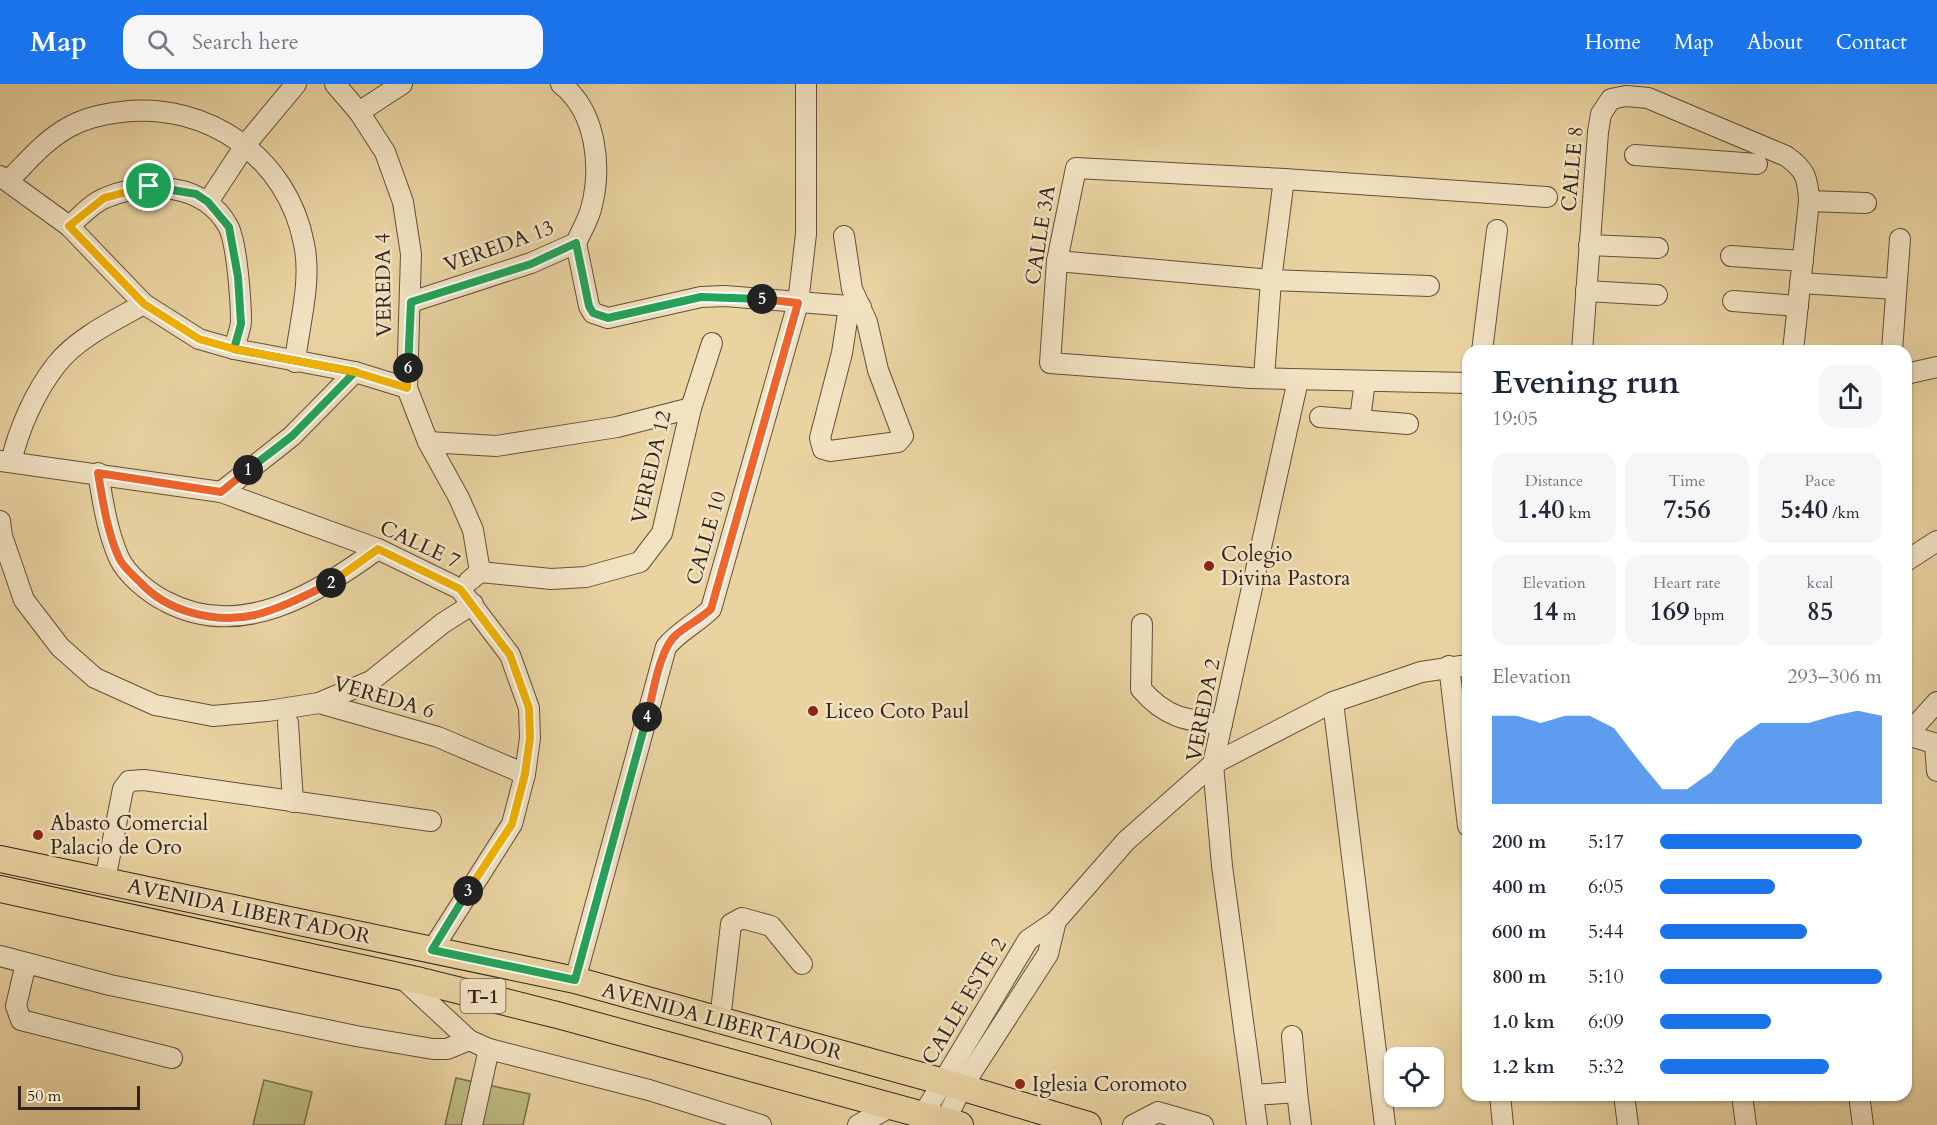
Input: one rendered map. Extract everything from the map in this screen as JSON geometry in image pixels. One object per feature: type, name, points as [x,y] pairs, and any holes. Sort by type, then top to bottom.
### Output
[{"type":"main road","name":"AVENIDA LIBERTADOR","points":[[0,859],[575,980],[953,1084],[1088,1125]]},
{"type":"main road","name":"AVENIDA LIBERTADOR","points":[[0,889],[401,977],[561,1016],[943,1120]]},
{"type":"street","points":[[208,202],[246,144],[296,84]]},
{"type":"street","name":"VEREDA 4","points":[[335,84],[359,111],[385,152],[403,202],[411,254],[407,388],[428,442],[459,498],[473,530],[480,573]]},
{"type":"street","points":[[359,111],[402,84]]},
{"type":"street","name":"VEREDA 13","points":[[411,302],[531,264],[576,243],[591,209],[598,165],[589,122],[571,91],[561,84]]},
{"type":"street","name":"CALLE 10","points":[[575,980],[666,647],[676,634],[701,619],[711,609],[798,303],[806,234],[806,84]]},
{"type":"street","name":"CALLE 8","points":[[1582,345],[1601,114],[1611,99],[1626,96],[1648,98],[1786,156],[1801,167],[1808,180],[1809,201],[1794,345]]},
{"type":"street","points":[[295,362],[307,273],[305,245],[296,215],[284,189],[264,161],[246,144],[210,124],[178,113],[138,110],[99,115],[69,127],[4,179],[69,226],[144,304],[199,339],[295,362],[355,372],[407,388]]},
{"type":"street","points":[[1736,163],[1741,138]]},
{"type":"street","points":[[1635,155],[1757,164]]},
{"type":"street","name":"CALLE 3A","points":[[1462,383],[1298,380],[1050,363],[1057,261],[1076,168],[1284,178],[1547,197]]},
{"type":"street","points":[[1264,378],[1271,280],[1284,178]]},
{"type":"street","points":[[69,226],[104,198],[149,186],[196,194],[208,202],[229,227],[238,277],[241,324],[234,349]]},
{"type":"street","points":[[1809,201],[1866,203]]},
{"type":"street","points":[[1483,345],[1497,230]]},
{"type":"street","points":[[844,236],[855,307],[867,322],[885,392],[903,436],[898,442],[830,451],[823,449],[820,438],[855,307]]},
{"type":"street","points":[[1892,345],[1900,239]]},
{"type":"street","points":[[576,243],[589,306],[598,316],[608,318],[701,297],[726,296],[855,307]]},
{"type":"street","points":[[1589,245],[1658,248]]},
{"type":"street","points":[[1731,256],[1803,261]]},
{"type":"street","points":[[1057,261],[1271,280],[1429,286]]},
{"type":"street","points":[[1800,282],[1896,289]]},
{"type":"street","points":[[1586,291],[1657,295]]},
{"type":"street","points":[[1734,302],[1798,306]]},
{"type":"street","points":[[6,461],[57,364],[98,329],[144,304]]},
{"type":"street","points":[[691,408],[712,343]]},
{"type":"street","points":[[1912,373],[1937,367]]},
{"type":"street","points":[[221,492],[292,436],[355,372]]},
{"type":"street","name":"VEREDA 2","points":[[1257,1125],[1222,866],[1213,764],[1298,380]]},
{"type":"street","points":[[1360,419],[1365,381]]},
{"type":"street","name":"VEREDA 12","points":[[428,442],[496,446],[617,427],[691,408],[662,533],[640,562],[574,577],[551,579],[480,573]]},
{"type":"street","points":[[1320,417],[1408,424]]},
{"type":"street","name":"CALLE 7","points":[[6,461],[221,492],[378,549],[460,589],[510,655],[529,708],[530,738],[525,774],[512,824],[432,950]]},
{"type":"street","points":[[98,473],[106,522],[120,560],[150,593],[184,611],[225,618],[253,615],[282,606],[332,582],[378,549]]},
{"type":"street","name":"VEREDA 6","points":[[0,521],[2,536],[24,600],[60,647],[95,678],[154,705],[213,716],[319,703],[438,737],[525,774]]},
{"type":"street","points":[[1912,557],[1937,541]]},
{"type":"street","points":[[460,589],[480,573]]},
{"type":"street","points":[[319,703],[371,681],[444,623],[473,604]]},
{"type":"street","points":[[1142,624],[1141,689],[1155,706],[1174,717],[1222,724]]},
{"type":"street","name":"CALLE ESTE 2","points":[[943,1120],[953,1084],[1048,954],[1056,921],[1126,841],[1213,764],[1333,702],[1420,672],[1462,665]]},
{"type":"street","points":[[1449,666],[1462,775]]},
{"type":"street","points":[[1333,702],[1385,1125]]},
{"type":"street","points":[[1912,730],[1937,702]]},
{"type":"street","points":[[288,723],[293,802]]},
{"type":"street","points":[[1912,737],[1936,744],[1937,771]]},
{"type":"street","points":[[105,880],[123,789],[129,781],[144,780],[431,821]]},
{"type":"street","points":[[720,1020],[731,924],[742,918],[771,926],[802,964]]},
{"type":"street","points":[[0,956],[110,985],[356,1036],[433,1049],[447,1049],[469,1040]]},
{"type":"street","points":[[26,963],[16,1006],[21,1020],[172,1058]]},
{"type":"street","points":[[401,977],[469,1040],[489,1049],[649,1090],[760,1125]]},
{"type":"street","points":[[1293,1036],[1301,1125]]},
{"type":"street","points":[[472,1125],[489,1049]]},
{"type":"street","points":[[1254,1095],[1297,1092]]},
{"type":"street","points":[[1501,1101],[1503,1125]]},
{"type":"street","points":[[1625,1101],[1628,1125]]},
{"type":"street","points":[[1743,1101],[1746,1125]]},
{"type":"street","points":[[1860,1101],[1863,1125]]},
{"type":"street","points":[[858,1125],[892,1106]]},
{"type":"street","points":[[1133,1125],[1158,1112],[1203,1125]]},
{"type":"shaded area","points":[[456,1078],[530,1094],[523,1125],[445,1125]]},
{"type":"shaded area","points":[[264,1080],[312,1092],[304,1125],[253,1125]]},
{"type":"place","name":"Colegio Divina Pastora","points":[[1209,566]]},
{"type":"place","name":"Liceo Coto Paul","points":[[813,711]]},
{"type":"place","name":"Abasto Comercial Palacio de Oro","points":[[38,835]]},
{"type":"place","name":"Iglesia Coromoto","points":[[1020,1084]]},
{"type":"route","points":[[149,186],[104,198],[69,226],[144,304],[199,339],[234,349],[295,362],[355,372],[407,388],[411,302],[531,264],[576,243],[585,275],[589,306],[598,316],[608,318],[701,297],[726,296],[798,303],[711,609],[701,619],[676,634],[666,647],[575,980],[432,950],[512,824],[525,774],[530,738],[529,708],[510,655],[460,589],[378,549],[332,582],[282,606],[253,615],[225,618],[184,611],[150,593],[120,560],[106,522],[98,473],[221,492],[292,436],[355,372],[234,349],[241,324],[238,277],[229,227],[208,202],[196,194],[149,186]]}]
